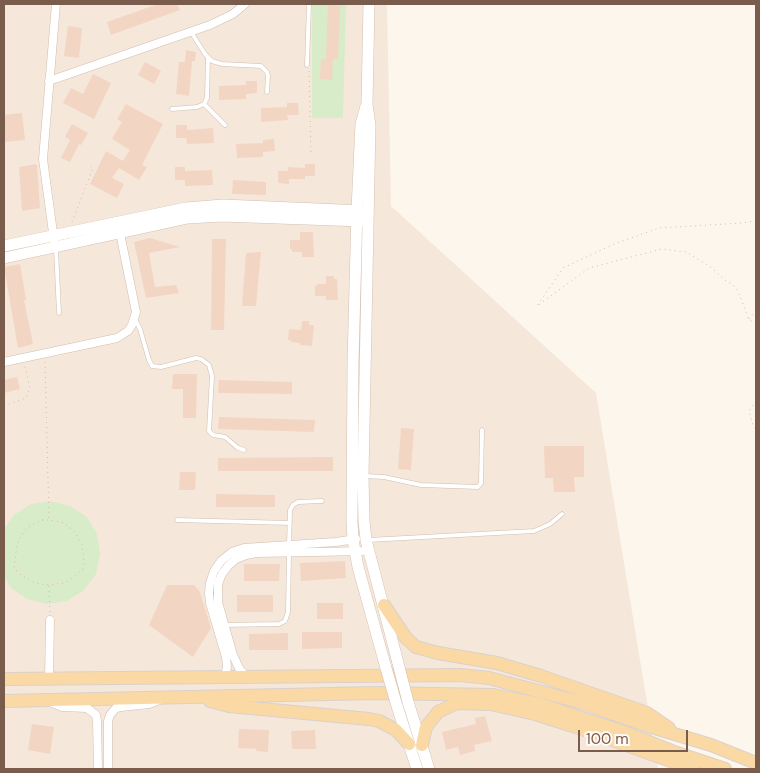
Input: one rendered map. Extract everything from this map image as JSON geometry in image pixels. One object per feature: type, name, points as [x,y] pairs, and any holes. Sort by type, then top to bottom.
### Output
[{"type":"main road","points":[[369,4],[367,104],[361,124],[363,216],[359,364],[351,476],[353,540],[354,552],[397,706],[429,769]]},
{"type":"main road","points":[[4,258],[55,242],[120,228],[186,208],[223,205],[363,216]]},
{"type":"main road","points":[[4,246],[55,242],[68,234],[120,228]]},
{"type":"main road","points":[[359,364],[367,542],[408,702],[417,769]]},
{"type":"main road","points":[[384,605],[406,638],[416,647],[438,653],[497,663],[541,676],[646,713],[680,735]]},
{"type":"main road","points":[[4,679],[460,675],[489,678],[548,693],[680,735],[756,763]]},
{"type":"main road","points":[[4,702],[376,693],[494,695],[539,704],[624,732],[725,769]]},
{"type":"main road","points":[[198,697],[229,706],[379,721],[396,730],[415,744]]},
{"type":"main road","points":[[415,744],[438,712],[457,703],[491,704],[535,714],[576,727],[693,769]]},
{"type":"street","points":[[55,242],[43,159],[56,4]]},
{"type":"street","points":[[49,82],[222,20],[245,4]]},
{"type":"street","points":[[4,362],[117,338],[128,331],[135,319],[136,312],[120,228]]},
{"type":"street","points":[[247,678],[239,668],[233,655],[217,593],[222,574],[228,566],[236,559],[246,555],[353,540],[367,542]]},
{"type":"street","points":[[225,677],[226,657],[210,603],[209,593],[214,571],[222,561],[232,552],[244,548],[354,552],[367,542]]},
{"type":"street","points":[[49,679],[50,620]]},
{"type":"street","points":[[108,769],[108,721],[110,715],[116,708],[149,704],[161,698]]},
{"type":"street","points":[[48,701],[62,707],[87,708],[96,715],[98,769]]},
{"type":"street","points":[[97,721],[101,718],[108,721]]},
{"type":"lane","points":[[307,65],[309,4]]},
{"type":"lane","points":[[191,32],[208,58],[222,64],[261,66],[268,76],[267,92]]},
{"type":"lane","points":[[172,109],[198,107],[204,104],[208,58]]},
{"type":"lane","points":[[204,104],[225,125]]},
{"type":"lane","points":[[55,242],[59,313]]},
{"type":"lane","points":[[135,319],[152,366],[161,367],[196,358],[209,365],[212,376],[209,431],[213,435],[225,438],[238,448],[244,450]]},
{"type":"lane","points":[[363,476],[384,477],[421,486],[478,487],[482,483],[482,430]]},
{"type":"lane","points":[[224,625],[279,624],[285,621],[288,612],[290,510],[292,505],[298,502],[322,501]]},
{"type":"lane","points":[[367,542],[534,531],[550,524],[562,514]]},
{"type":"lane","points":[[177,520],[290,523]]},
{"type":"path","points":[[307,65],[310,70],[311,153]]},
{"type":"path","points":[[68,234],[93,168],[88,164]]},
{"type":"path","points":[[756,220],[742,223],[659,228],[614,244],[563,268],[537,306],[589,268],[662,248],[686,252],[711,267],[727,282],[732,284],[738,292],[749,320],[756,323]]},
{"type":"path","points":[[749,320],[756,311]]},
{"type":"path","points":[[45,354],[49,520]]},
{"type":"path","points":[[4,406],[26,398],[30,388],[24,358]]},
{"type":"path","points":[[756,401],[748,411],[756,430]]},
{"type":"path","points":[[49,520],[64,523],[75,532],[82,545],[84,562],[83,569],[71,579],[64,583],[49,585],[27,580],[14,568],[16,546],[23,532],[35,523],[49,520]]},
{"type":"path","points":[[49,585],[50,620]]},
{"type":"shaded area","points":[[4,4],[387,4],[391,206],[596,393],[658,769],[4,769]]},
{"type":"green space","points":[[312,4],[346,4],[343,118],[312,118]]},
{"type":"green space","points":[[51,501],[70,506],[87,517],[97,534],[100,554],[96,574],[84,590],[67,601],[47,604],[27,599],[11,588],[4,576],[4,529],[14,515],[31,504]]},
{"type":"building","points":[[158,4],[177,4],[180,10],[111,35],[107,22]]},
{"type":"building","points":[[328,5],[340,6],[338,59],[333,59],[332,80],[320,79],[321,59],[326,59]]},
{"type":"building","points":[[68,26],[82,28],[79,58],[64,56]]},
{"type":"building","points":[[186,50],[196,52],[195,61],[192,61],[189,96],[176,94],[179,62],[185,62]]},
{"type":"building","points":[[145,62],[161,71],[154,84],[138,75]]},
{"type":"building","points":[[93,74],[111,83],[94,119],[63,103],[71,88],[83,94]]},
{"type":"building","points":[[246,81],[257,81],[257,93],[246,94],[246,99],[219,100],[219,86],[246,85]]},
{"type":"building","points":[[287,103],[298,103],[299,115],[287,115],[288,120],[261,122],[261,108],[287,107]]},
{"type":"building","points":[[126,104],[163,124],[142,165],[147,167],[139,180],[119,168],[112,178],[124,184],[117,198],[90,184],[106,151],[123,161],[130,150],[112,139],[122,122],[117,119]]},
{"type":"building","points":[[22,113],[25,140],[4,142],[4,115]]},
{"type":"building","points":[[72,124],[88,133],[81,145],[79,144],[70,162],[61,158],[70,140],[65,137]]},
{"type":"building","points":[[176,125],[187,125],[187,130],[213,128],[214,143],[187,144],[186,138],[176,138]]},
{"type":"building","points":[[274,139],[275,151],[263,152],[263,157],[237,158],[236,144],[263,143],[263,140]]},
{"type":"building","points":[[37,164],[40,208],[22,211],[19,167]]},
{"type":"building","points":[[305,164],[315,164],[315,176],[305,176],[305,179],[289,179],[289,184],[278,183],[278,171],[288,171],[288,167],[305,168]]},
{"type":"building","points":[[175,167],[185,167],[185,171],[212,170],[213,185],[185,186],[185,180],[175,180]]},
{"type":"building","points":[[233,180],[266,182],[266,195],[232,194]]},
{"type":"building","points":[[300,232],[313,232],[314,257],[302,257],[302,252],[292,252],[292,249],[290,249],[290,240],[300,240]]},
{"type":"building","points":[[150,238],[180,247],[149,253],[155,287],[176,285],[179,293],[146,298],[134,242]]},
{"type":"building","points":[[212,239],[226,239],[224,330],[211,330]]},
{"type":"building","points":[[261,252],[256,306],[242,306],[246,253]]},
{"type":"building","points":[[20,264],[26,300],[24,300],[33,344],[18,348],[4,267]]},
{"type":"building","points":[[326,276],[334,276],[334,279],[337,279],[338,300],[326,300],[326,296],[315,296],[315,286],[317,284],[326,284]]},
{"type":"building","points":[[302,321],[309,321],[309,325],[314,325],[312,346],[300,345],[300,343],[288,340],[289,329],[301,330]]},
{"type":"building","points":[[173,374],[197,374],[196,418],[183,418],[183,389],[172,389]]},
{"type":"building","points":[[17,377],[20,389],[4,393],[4,380]]},
{"type":"building","points":[[219,380],[292,382],[292,394],[218,393]]},
{"type":"building","points":[[219,417],[315,420],[314,432],[218,429]]},
{"type":"building","points":[[401,428],[414,429],[411,470],[398,469]]},
{"type":"building","points":[[544,446],[584,446],[584,477],[574,477],[575,492],[554,492],[553,478],[545,478]]},
{"type":"building","points":[[333,457],[333,471],[218,471],[218,458]]},
{"type":"building","points":[[180,472],[196,472],[195,490],[179,490]]},
{"type":"building","points":[[216,494],[275,495],[275,507],[216,507]]},
{"type":"building","points":[[345,561],[346,578],[301,581],[300,563]]},
{"type":"building","points":[[244,564],[280,564],[279,581],[244,581]]},
{"type":"building","points":[[167,585],[194,585],[200,592],[211,628],[193,657],[149,625]]},
{"type":"building","points":[[237,595],[273,595],[273,612],[237,612]]},
{"type":"building","points":[[317,603],[343,603],[343,619],[317,619]]},
{"type":"building","points":[[302,632],[342,632],[342,648],[302,649]]},
{"type":"building","points":[[288,633],[288,650],[249,650],[249,634]]},
{"type":"building","points":[[485,716],[492,741],[474,745],[475,751],[460,755],[458,747],[446,750],[442,732],[476,724],[475,718]]},
{"type":"building","points":[[32,724],[54,727],[50,754],[28,750]]},
{"type":"building","points":[[239,729],[269,730],[268,752],[238,748]]},
{"type":"building","points":[[315,730],[316,749],[292,749],[291,731]]}]
